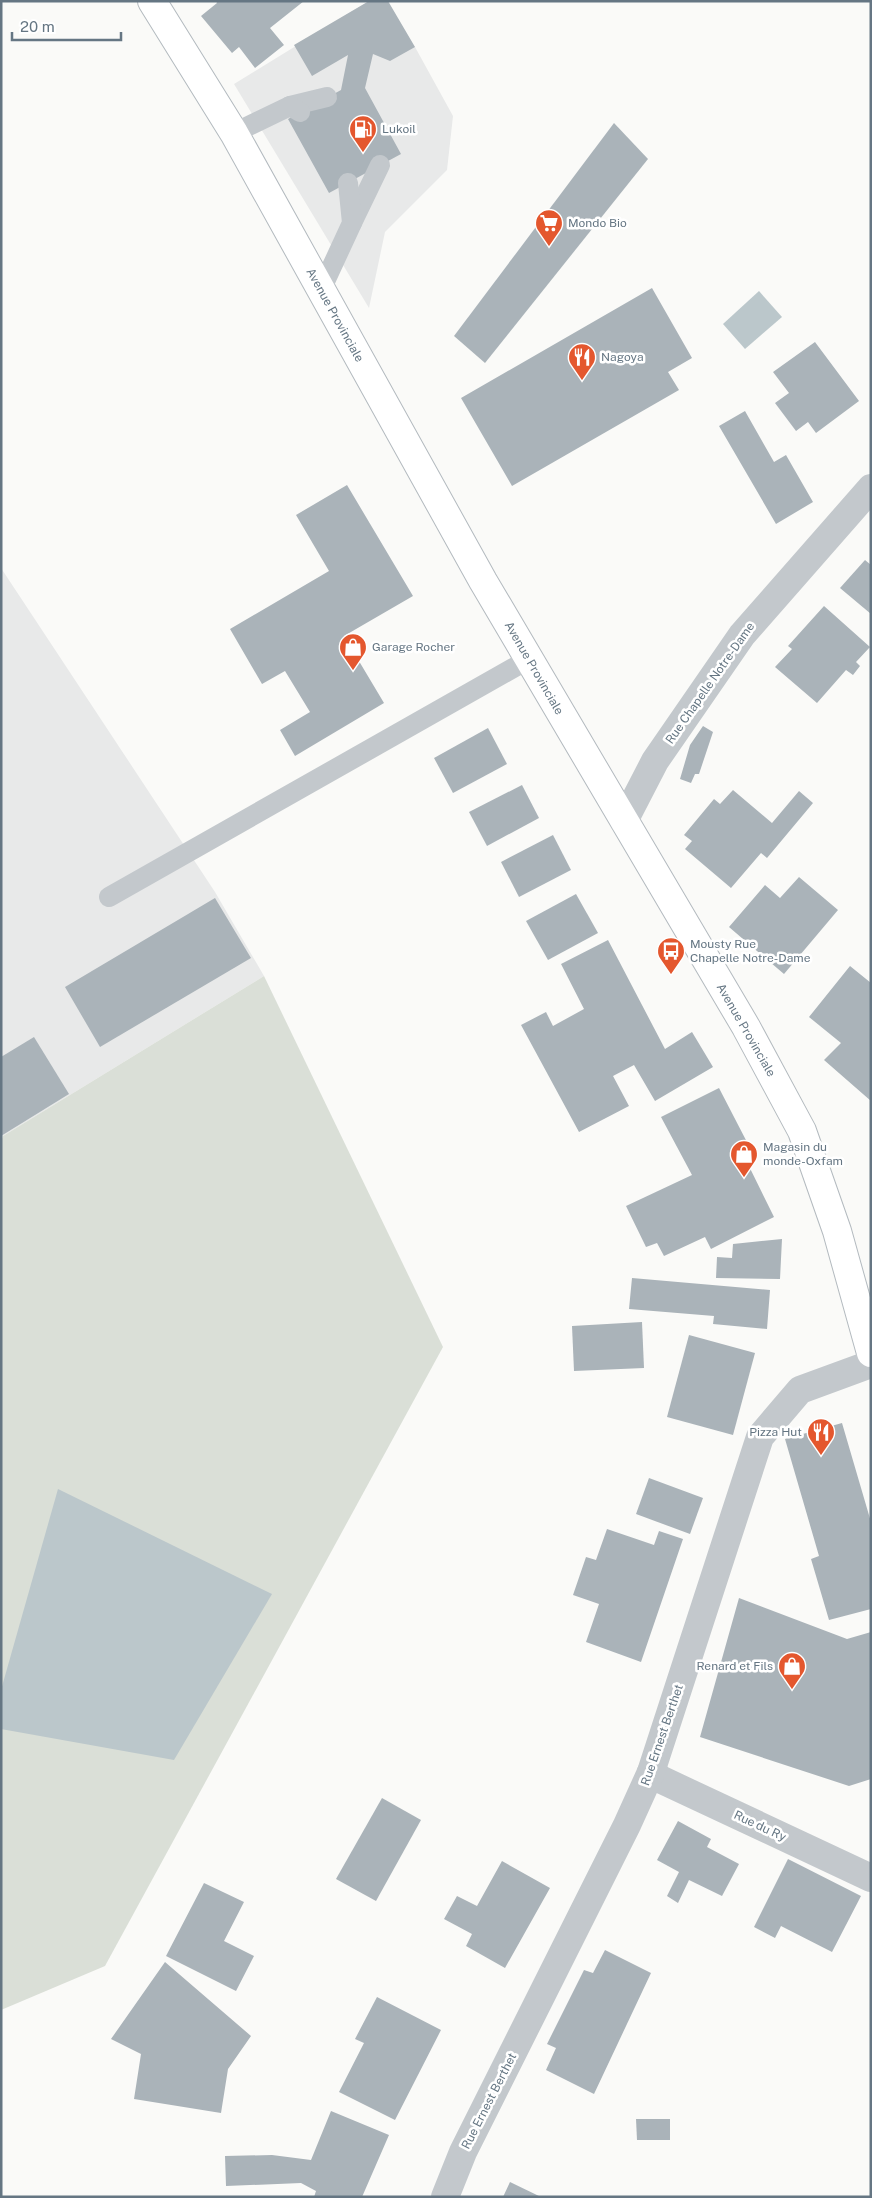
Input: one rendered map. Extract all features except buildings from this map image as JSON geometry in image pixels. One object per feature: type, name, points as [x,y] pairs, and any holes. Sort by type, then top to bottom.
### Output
[{"type":"main road","name":"Avenue Provinciale","points":[[152,1],[234,133],[529,659],[746,1027],[802,1130],[837,1231],[871,1353]]},
{"type":"street","name":"Rue Chapelle Notre-Dame","points":[[624,821],[655,761],[742,635],[871,488]]},
{"type":"street","name":"Rue Ernest Berthet","points":[[445,2197],[463,2152],[651,1772],[760,1437],[800,1390],[871,1364]]},
{"type":"street","name":"Rue du Ry","points":[[651,1772],[662,1780],[871,1878]]},
{"type":"lane","points":[[234,133],[327,97]]},
{"type":"lane","points":[[321,290],[380,165]]},
{"type":"lane","points":[[348,183],[352,224]]},
{"type":"lane","points":[[109,897],[529,659]]},
{"type":"shaded area","name":"Lukoil","points":[[369,1],[415,47],[453,116],[447,170],[385,232],[369,308],[234,84]]},
{"type":"shaded area","points":[[759,291],[782,317],[745,349],[723,324]]},
{"type":"shaded area","points":[[1,568],[215,892],[264,976],[3,1136],[1,1141]]},
{"type":"shaded area","points":[[264,976],[443,1347],[105,1966],[1,2010],[1,1141],[3,1136]]},
{"type":"shaded area","points":[[58,1489],[272,1594],[174,1760],[1,1729],[1,1690]]},
{"type":"place","name":"Lukoil","points":[[363,153]]},
{"type":"place","name":"Mondo Bio","points":[[549,247]]},
{"type":"place","name":"Nagoya","points":[[582,381]]},
{"type":"place","name":"Garage Rocher","points":[[353,671]]},
{"type":"place","name":"Mousty Rue Chapelle Notre-Dame","points":[[671,975]]},
{"type":"place","name":"Magasin du monde-Oxfam","points":[[744,1178]]},
{"type":"place","name":"Pizza Hut","points":[[821,1456]]},
{"type":"place","name":"Renard et Fils","points":[[792,1690]]}]
